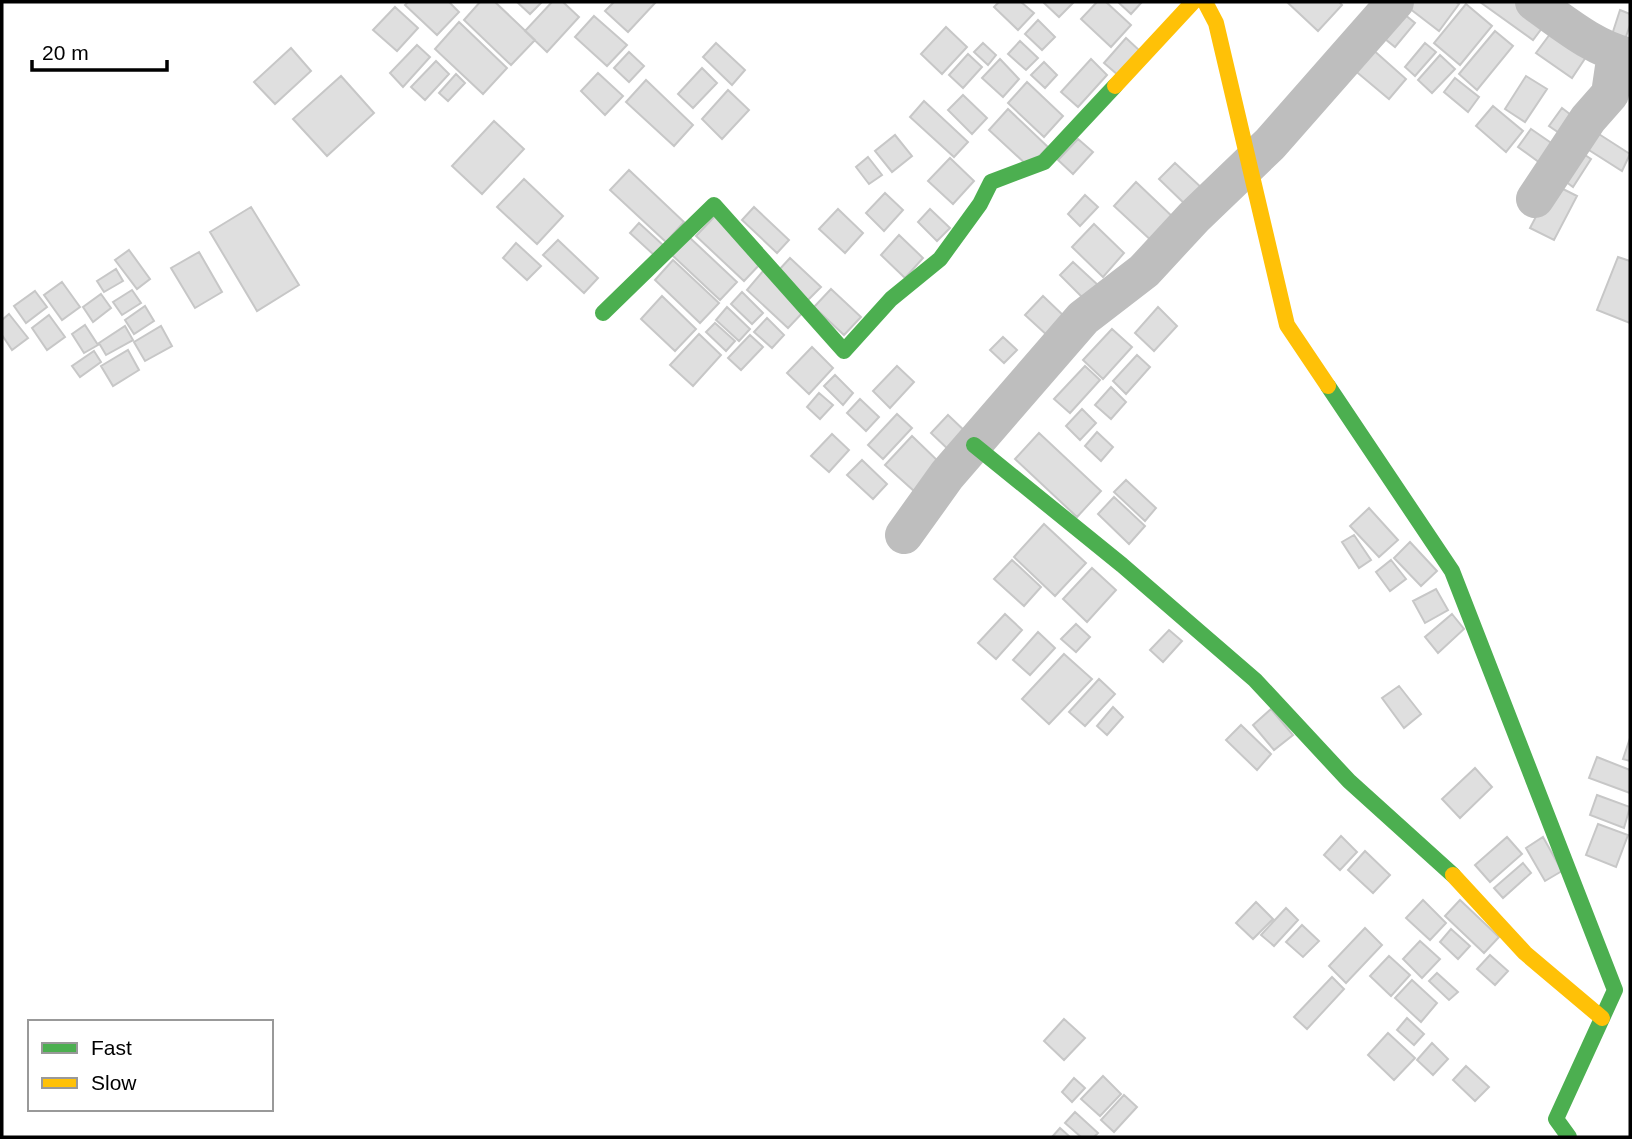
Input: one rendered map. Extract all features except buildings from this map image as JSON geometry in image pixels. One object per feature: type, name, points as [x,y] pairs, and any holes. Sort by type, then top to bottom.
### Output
[{"type":"street","points":[[603,313],[714,205],[844,351],[891,299],[940,259],[980,204],[991,182],[1044,162],[1193,2]]},
{"type":"street","points":[[1205,2],[1216,23],[1287,325],[1452,571],[1615,990],[1556,1119],[1569,1137]]},
{"type":"street","points":[[904,535],[947,475],[1083,318],[1144,271],[1270,144],[1395,2]]},
{"type":"street","points":[[1534,2],[1555,19],[1606,51],[1623,55],[1610,94],[1588,118],[1535,199]]},
{"type":"street","points":[[974,445],[1255,680],[1349,781],[1444,865],[1525,953],[1602,1018]]},
{"type":"traffic: fast","points":[[603,313],[714,205],[844,351],[891,299],[940,259],[980,204],[991,182],[1044,162],[1115,86]]},
{"type":"traffic: fast","points":[[1328,386],[1452,571],[1615,990],[1556,1119],[1569,1137]]},
{"type":"traffic: fast","points":[[974,445],[1122,565],[1255,680],[1349,781],[1453,875]]},
{"type":"traffic: slow","points":[[1115,86],[1193,2]]},
{"type":"traffic: slow","points":[[1205,2],[1216,23],[1287,325],[1328,386]]},
{"type":"traffic: slow","points":[[1453,875],[1525,953],[1602,1018]]}]
